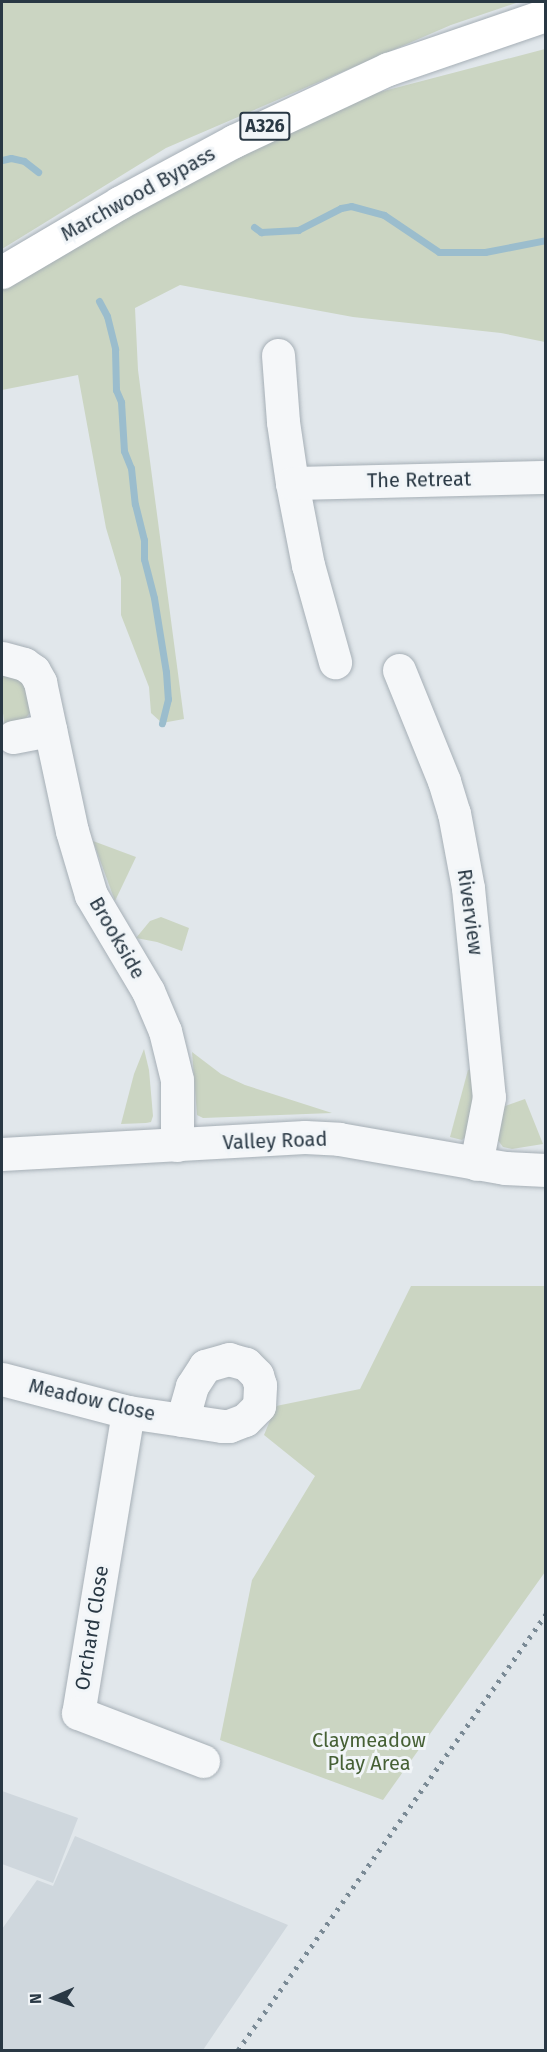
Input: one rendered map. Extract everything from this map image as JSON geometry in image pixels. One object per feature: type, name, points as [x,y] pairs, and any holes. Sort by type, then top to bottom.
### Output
[{"type":"main road","name":"Marchwood Bypass","points":[[2,272],[119,203],[234,141],[388,69],[546,15]]},
{"type":"street","points":[[278,355],[283,422],[292,483],[308,565],[335,662]]},
{"type":"street","name":"The Retreat","points":[[292,483],[546,477]]},
{"type":"street","name":"Brookside","points":[[2,658],[13,659],[34,671],[45,696],[72,831],[92,896],[148,991],[165,1031],[177,1080],[177,1145]]},
{"type":"street","name":"Riverview","points":[[399,670],[444,781],[454,813],[468,888],[488,1086],[486,1120],[476,1164]]},
{"type":"street","points":[[13,737],[50,730]]},
{"type":"street","name":"Valley Road","points":[[2,1154],[296,1138],[339,1139],[476,1164],[546,1170]]},
{"type":"street","name":"Meadow Close","points":[[2,1379],[128,1412],[182,1420]]},
{"type":"street","name":"Orchard Close","points":[[128,1412],[78,1713],[203,1761]]},
{"type":"shaded area","points":[[2,1791],[78,1818],[53,1883],[2,1864]]},
{"type":"shaded area","points":[[75,1836],[288,1925],[203,2050],[2,2050],[2,1929],[37,1880],[53,1886]]},
{"type":"green space","points":[[2,2],[519,2],[451,25],[166,148],[2,249]]},
{"type":"green space","points":[[545,49],[545,342],[501,333],[353,317],[180,285],[135,308],[138,370],[184,719],[162,723],[151,713],[149,687],[121,615],[121,578],[106,528],[78,375],[2,390],[2,290],[21,276],[188,181],[353,99]]},
{"type":"green space","points":[[2,671],[23,677],[30,713],[20,725],[5,728],[2,706]]},
{"type":"green space","points":[[93,841],[136,857],[115,901]]},
{"type":"green space","points":[[161,917],[189,928],[182,951],[157,942],[136,938],[150,921]]},
{"type":"green space","points":[[144,1049],[149,1070],[153,1116],[151,1122],[121,1124],[134,1074]]},
{"type":"green space","points":[[192,1052],[221,1074],[245,1085],[332,1113],[203,1118],[197,1115]]},
{"type":"green space","points":[[468,1070],[476,1071],[471,1132],[462,1140],[450,1137]]},
{"type":"green space","points":[[525,1099],[543,1144],[512,1149],[503,1147],[497,1139],[497,1109]]},
{"type":"green space","name":"Claymeadow Play Area","points":[[411,1286],[545,1286],[545,1572],[383,1800],[220,1740],[252,1580],[315,1476],[264,1435],[276,1406],[360,1389]]},
{"type":"waterway","points":[[2,160],[11,158],[24,161],[38,172]]},
{"type":"waterway","points":[[254,227],[261,232],[298,230],[341,208],[351,206],[384,215],[439,252],[485,252],[546,240]]},
{"type":"waterway","points":[[99,301],[107,316],[115,349],[116,390],[121,402],[124,451],[131,468],[135,504],[144,540],[144,559],[154,598],[166,672],[168,699],[162,723]]},
{"type":"railway","points":[[238,2050],[546,1614]]}]
